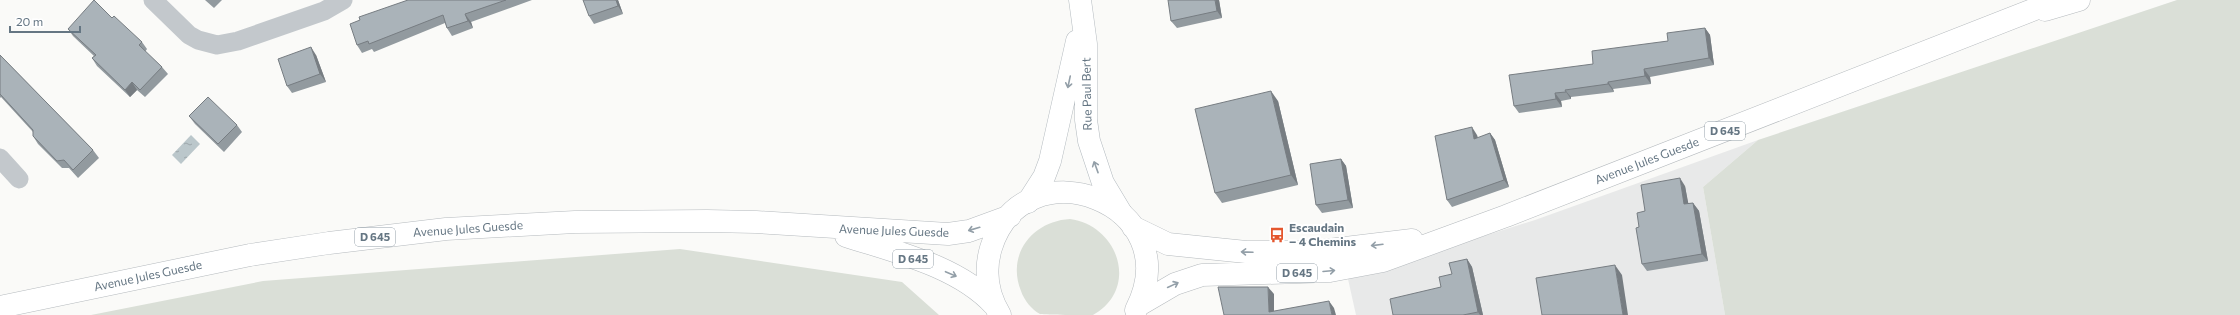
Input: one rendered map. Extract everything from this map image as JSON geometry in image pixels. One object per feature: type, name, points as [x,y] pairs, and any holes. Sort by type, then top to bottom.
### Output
[{"type":"main road","name":"Avenue Jules Guesde","points":[[1136,310],[1175,284],[1202,275],[1220,273],[1311,272],[1352,268],[1383,261],[1457,234],[2058,0]]},
{"type":"main road","name":"Avenue Jules Guesde","points":[[1992,26],[2080,0]]},
{"type":"main road","name":"Rue Paul Bert","points":[[1028,202],[1044,177],[1050,161],[1081,8]]},
{"type":"main road","name":"Rue Paul Bert","points":[[1081,8],[1086,44],[1086,120],[1089,141],[1103,183],[1142,243],[1147,270],[1145,288],[1136,310]]},
{"type":"main road","name":"Avenue Jules Guesde","points":[[1028,202],[1054,193],[1076,192],[1098,198],[1127,220],[1168,244],[1253,252],[1333,250],[1457,234]]},
{"type":"main road","points":[[998,310],[988,280],[989,254],[999,230],[1010,216],[1028,202]]},
{"type":"main road","name":"Avenue Jules Guesde","points":[[0,306],[250,255],[329,242],[426,231],[536,224],[632,221],[756,222],[822,228],[948,234],[970,231],[1010,216]]},
{"type":"main road","name":"Avenue Jules Guesde","points":[[822,228],[894,252],[954,275],[977,288],[998,310]]},
{"type":"street","points":[[153,0],[189,35],[198,40],[217,45],[229,44],[245,39],[324,11],[343,0]]},
{"type":"street","points":[[0,158],[19,179]]},
{"type":"shaded area","points":[[2177,0],[2240,0],[2240,315],[1725,315],[1703,187],[1758,140]]},
{"type":"shaded area","points":[[1758,140],[1703,187],[1725,315],[1356,315],[1348,279],[1535,220]]},
{"type":"shaded area","points":[[1070,219],[1087,224],[1101,233],[1111,246],[1118,260],[1119,275],[1116,290],[1107,304],[1093,315],[1040,314],[1034,310],[1024,298],[1021,291],[1017,277],[1017,264],[1020,252],[1034,233],[1057,221]]},
{"type":"shaded area","points":[[680,249],[902,282],[939,315],[91,315],[263,281]]},
{"type":"water","points":[[191,135],[200,144],[181,164],[172,155]]},
{"type":"building","points":[[94,0],[112,18],[114,16],[142,42],[139,45],[162,67],[140,90],[132,82],[125,90],[92,58],[96,55],[68,29]]},
{"type":"building","points":[[408,0],[506,0],[465,14],[468,21],[447,28],[443,15],[369,44],[368,41],[357,45],[350,24],[360,20],[359,17]]},
{"type":"building","points":[[583,0],[616,0],[618,6],[589,16]]},
{"type":"building","points":[[1168,0],[1215,0],[1217,11],[1171,21]]},
{"type":"building","points":[[1705,28],[1709,58],[1644,69],[1645,76],[1608,82],[1608,84],[1565,90],[1566,92],[1555,93],[1556,99],[1514,106],[1509,75],[1593,64],[1592,51],[1668,41],[1667,33]]},
{"type":"building","points":[[311,47],[320,74],[287,86],[278,59]]},
{"type":"building","points":[[0,55],[93,150],[73,170],[64,160],[57,161],[33,136],[33,130],[0,94]]},
{"type":"building","points":[[1271,91],[1291,175],[1215,193],[1195,109]]},
{"type":"building","points":[[208,97],[237,125],[218,144],[189,116]]},
{"type":"building","points":[[1472,127],[1474,139],[1490,133],[1504,180],[1447,200],[1435,136]]},
{"type":"building","points":[[1341,159],[1348,200],[1316,205],[1310,164]]},
{"type":"building","points":[[1680,178],[1684,204],[1693,203],[1702,254],[1642,264],[1636,228],[1639,227],[1637,213],[1645,211],[1641,185]]},
{"type":"building","points":[[1467,259],[1478,312],[1463,315],[1393,315],[1390,299],[1441,287],[1439,277],[1452,274],[1449,263]]},
{"type":"building","points":[[1615,265],[1623,315],[1542,315],[1536,278]]},
{"type":"building","points":[[1218,287],[1268,287],[1269,312],[1329,301],[1332,315],[1224,315]]},
{"type":"place","name":"Escaudain – 4 Chemins","points":[[1277,235]]}]
